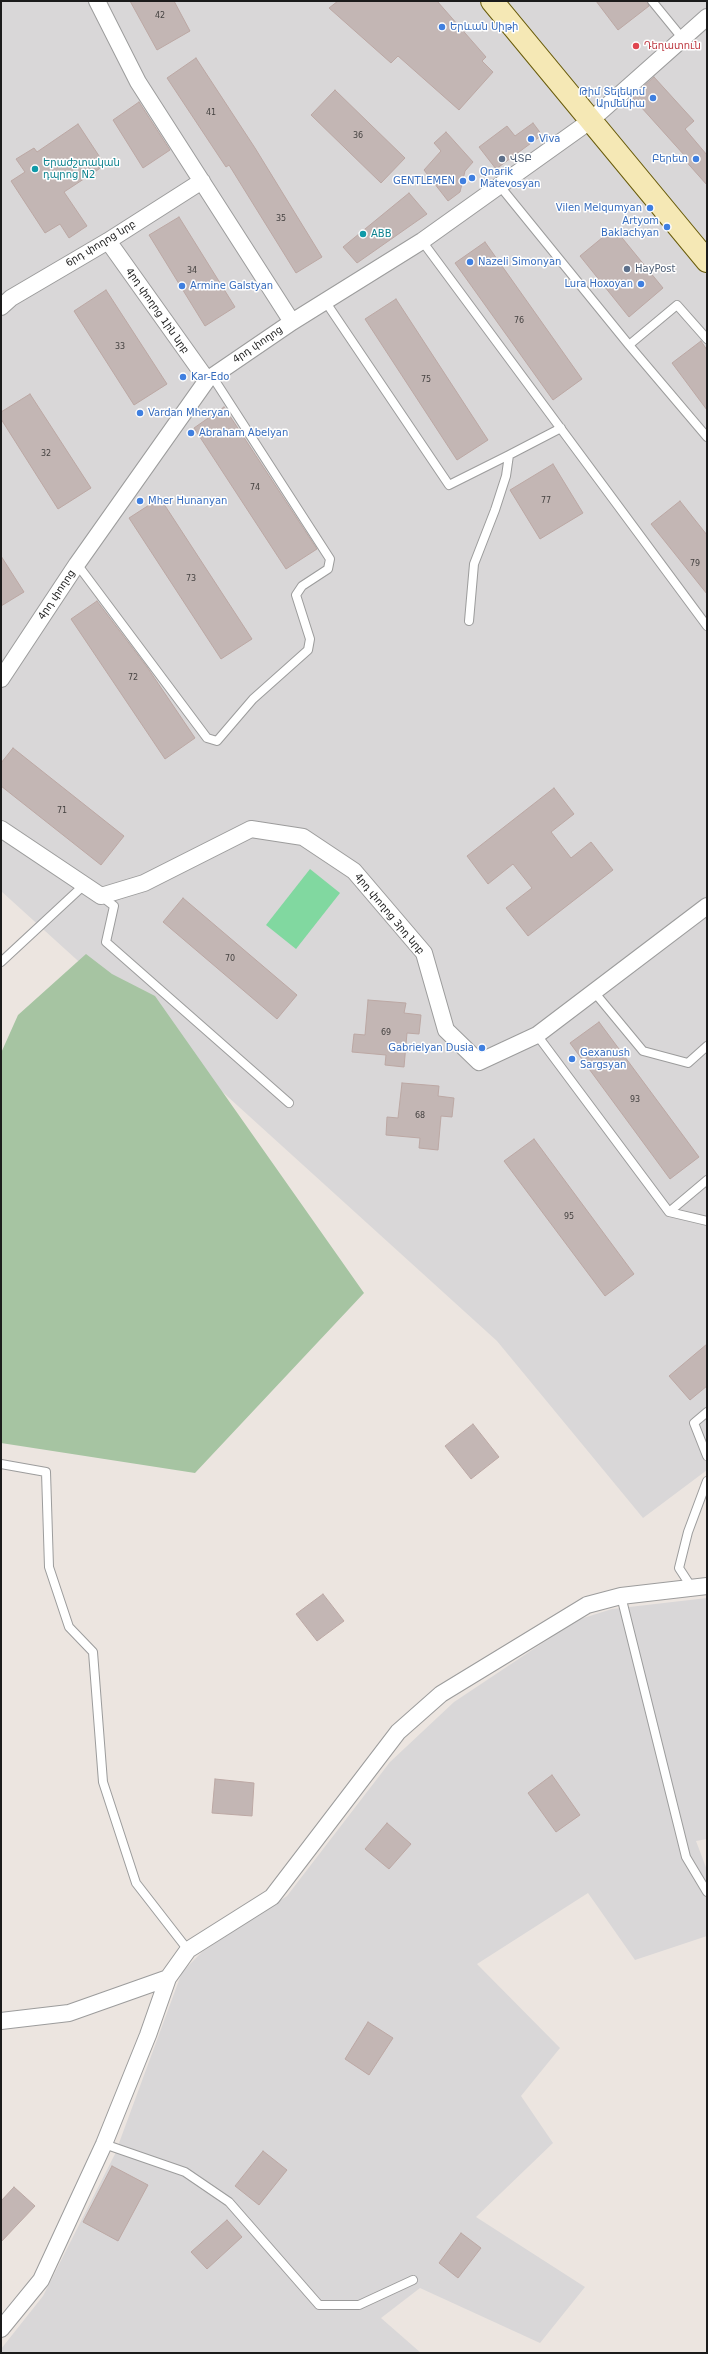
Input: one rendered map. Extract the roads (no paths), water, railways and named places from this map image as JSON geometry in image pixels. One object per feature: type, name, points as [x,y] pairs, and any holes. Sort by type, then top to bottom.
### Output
[{"type":"main road","points":[[492,1],[707,261]]},
{"type":"street","points":[[97,1],[138,82],[292,322]]},
{"type":"street","name":"4րդ փողոց","points":[[1,679],[77,564],[209,378],[292,322],[422,241],[590,121],[707,17]]},
{"type":"street","name":"6րդ փողոց նրբ","points":[[1,307],[11,298],[108,241],[202,181]]},
{"type":"street","name":"4րդ փողոց 1ին նրբ","points":[[108,241],[209,378]]},
{"type":"street","points":[[1,829],[83,886],[101,896]]},
{"type":"street","name":"4րդ փողոց 3րդ նրբ","points":[[101,896],[144,883],[251,829],[303,837],[354,872],[424,953],[446,1030],[479,1062],[537,1035],[595,993],[707,906]]},
{"type":"street","points":[[1,2329],[41,2280],[104,2144],[148,2035],[168,1978],[188,1950],[272,1897],[398,1732],[441,1694],[587,1605],[621,1596],[700,1587]]},
{"type":"street","points":[[1,2021],[69,2013],[168,1978]]},
{"type":"lane","points":[[652,1],[683,39]]},
{"type":"lane","points":[[499,186],[629,345],[707,437]]},
{"type":"lane","points":[[422,241],[707,626]]},
{"type":"lane","points":[[325,301],[449,485],[560,428]]},
{"type":"lane","points":[[629,345],[677,305],[707,339]]},
{"type":"lane","points":[[77,564],[207,738],[217,741],[253,699],[308,650],[310,639],[296,595],[302,586],[328,569],[330,558],[209,378]]},
{"type":"lane","points":[[469,621],[474,564],[495,510],[506,476],[509,455]]},
{"type":"lane","points":[[1,962],[83,886]]},
{"type":"lane","points":[[101,896],[114,906],[106,942],[289,1103]]},
{"type":"lane","points":[[595,993],[643,1051],[688,1063],[707,1046]]},
{"type":"lane","points":[[537,1035],[669,1212],[696,1217],[707,1221]]},
{"type":"lane","points":[[669,1212],[707,1180]]},
{"type":"lane","points":[[707,1412],[694,1423],[707,1456]]},
{"type":"lane","points":[[1,1464],[46,1472],[49,1567],[70,1626],[93,1652],[103,1782],[136,1883],[188,1950]]},
{"type":"lane","points":[[700,1587],[680,1568],[688,1532],[707,1481]]},
{"type":"lane","points":[[621,1596],[686,1857],[707,1892]]},
{"type":"lane","points":[[104,2144],[185,2172],[229,2202],[319,2305],[359,2305],[413,2280]]},
{"type":"place","name":"Երևան Սիթի","points":[[442,27]]},
{"type":"place","name":"Դեղատուն","points":[[636,46]]},
{"type":"place","name":"Թիմ Տելեկոմ Արմենիա","points":[[653,98]]},
{"type":"place","name":"Viva","points":[[531,139]]},
{"type":"place","name":"ՎՏԲ","points":[[502,159]]},
{"type":"place","name":"Բերետ","points":[[696,159]]},
{"type":"place","name":"Երաժշտական դպրոց N2","points":[[35,169]]},
{"type":"place","name":"Qnarik Matevosyan","points":[[472,178]]},
{"type":"place","name":"GENTLEMEN","points":[[463,181]]},
{"type":"place","name":"Vilen Melqumyan","points":[[650,208]]},
{"type":"place","name":"Artyom Baklachyan","points":[[667,227]]},
{"type":"place","name":"ABB","points":[[363,234]]},
{"type":"place","name":"Nazeli Simonyan","points":[[470,262]]},
{"type":"place","name":"HayPost","points":[[627,269]]},
{"type":"place","name":"Lura Hoxoyan","points":[[641,284]]},
{"type":"place","name":"Armine Galstyan","points":[[182,286]]},
{"type":"place","name":"Kar-Edo","points":[[183,377]]},
{"type":"place","name":"Vardan Mheryan","points":[[140,413]]},
{"type":"place","name":"Abraham Abelyan","points":[[191,433]]},
{"type":"place","name":"Mher Hunanyan","points":[[140,501]]},
{"type":"place","name":"Gabrielyan Dusia","points":[[482,1048]]},
{"type":"place","name":"Gexanush Sargsyan","points":[[572,1059]]}]
